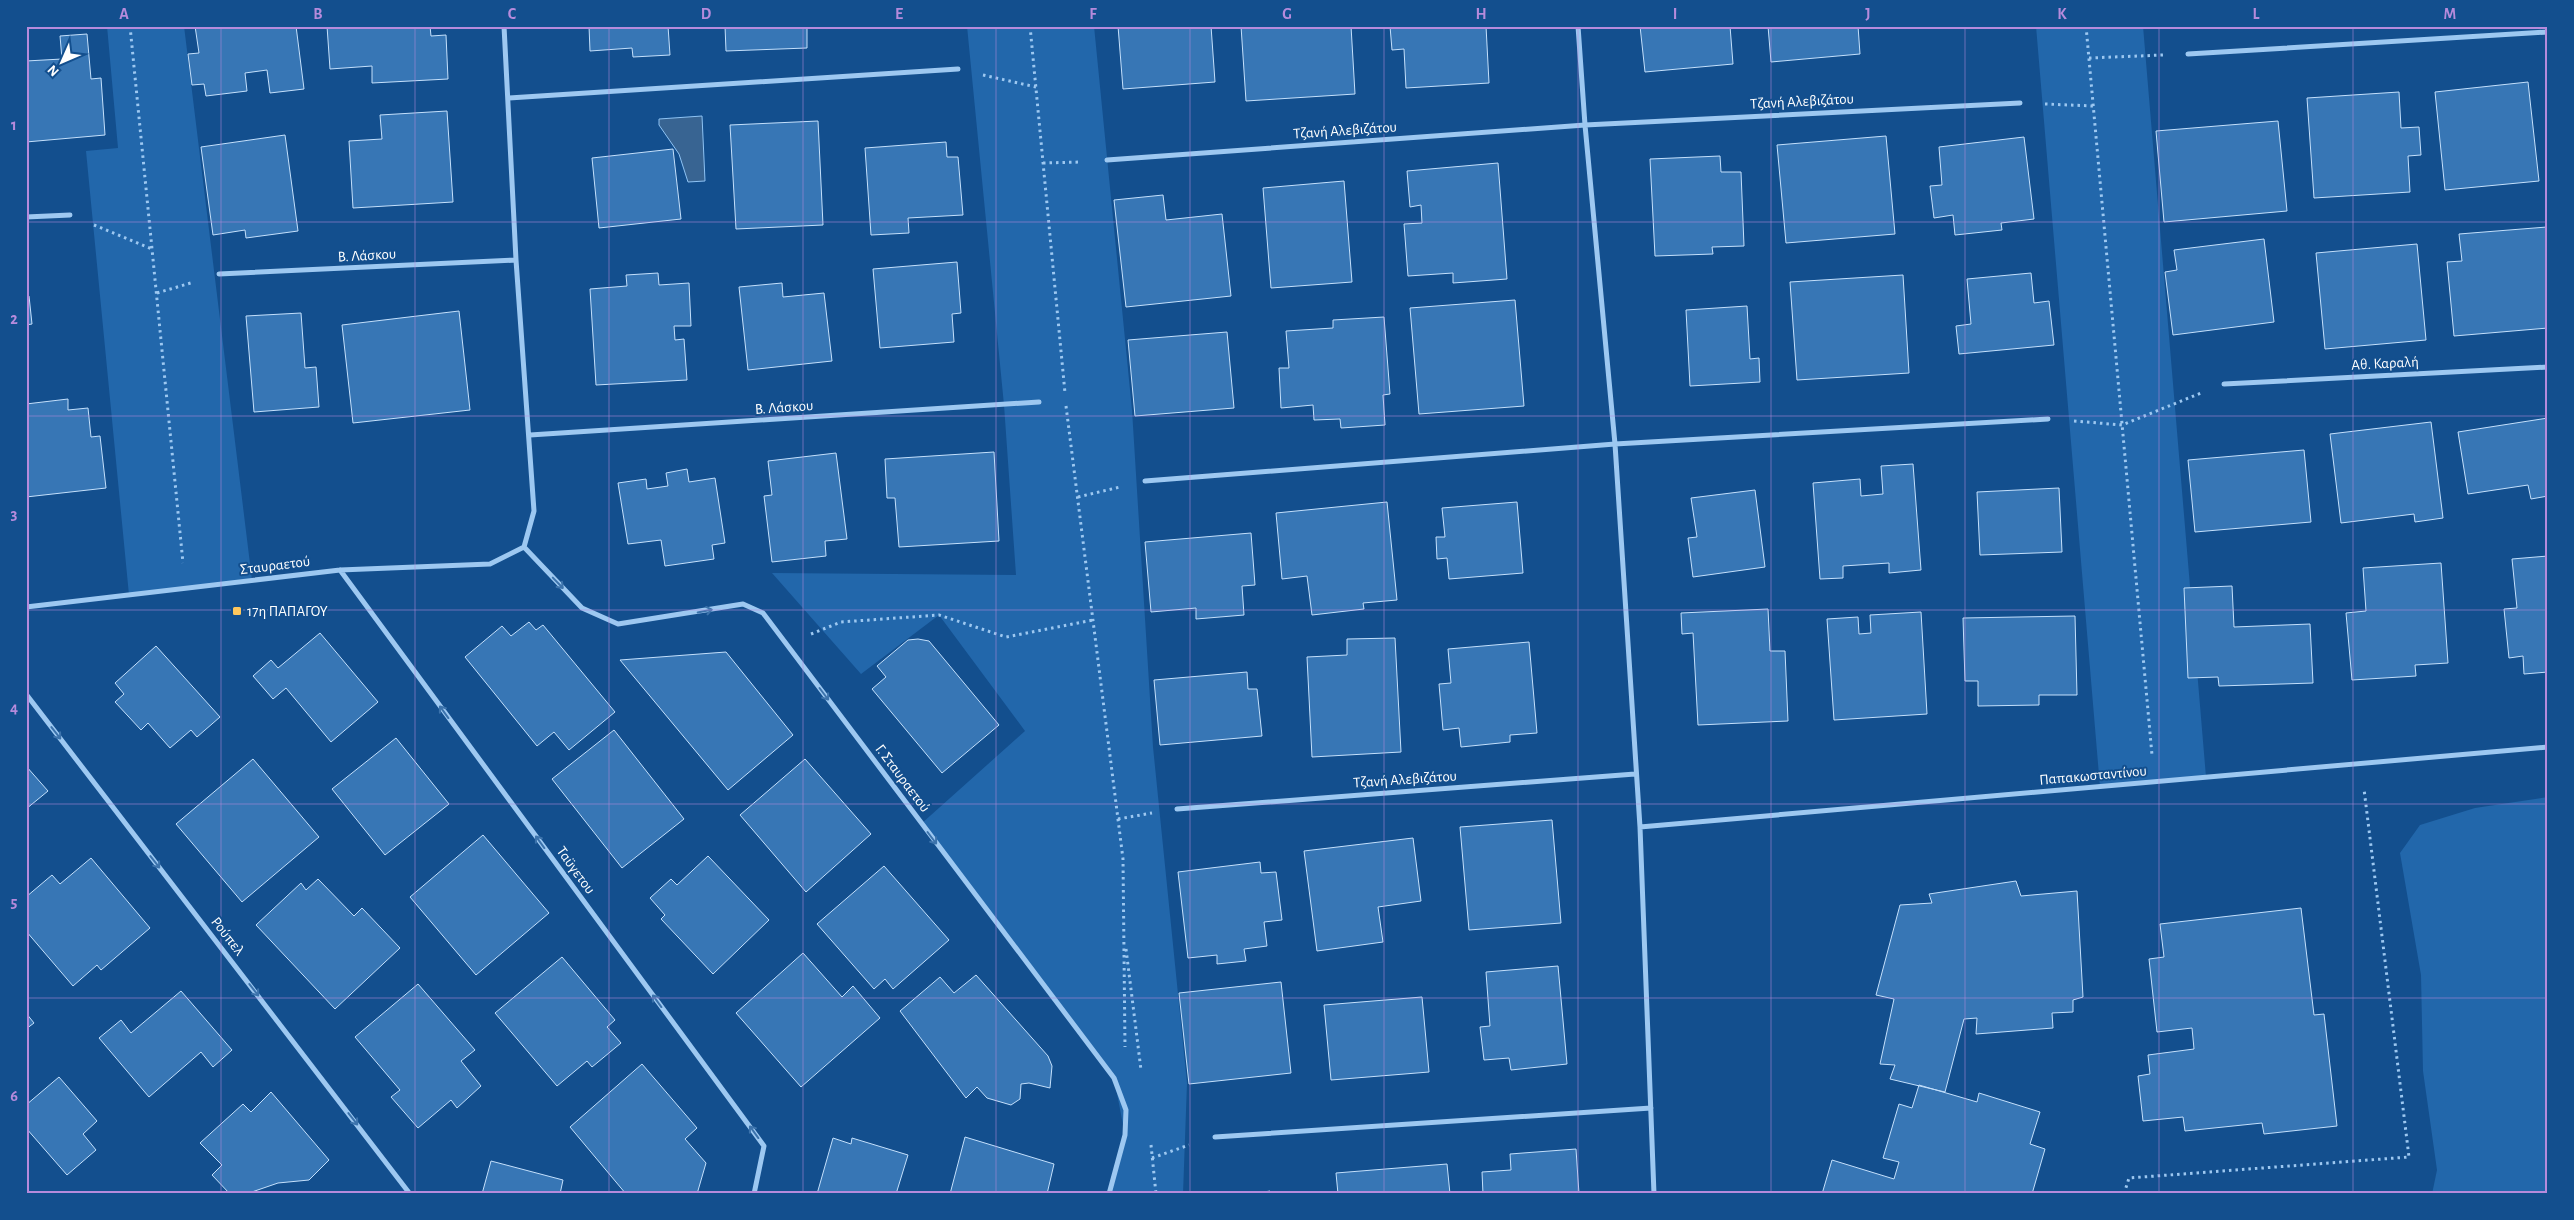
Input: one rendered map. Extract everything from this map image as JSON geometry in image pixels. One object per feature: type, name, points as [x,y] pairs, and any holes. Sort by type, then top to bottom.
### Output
[{"type":"street","points":[[504,26],[516,260],[534,512],[524,547]]},
{"type":"street","points":[[1578,26],[1585,125],[1614,444],[1640,826],[1654,1194]]},
{"type":"street","points":[[2188,54],[2548,32]]},
{"type":"street","points":[[509,98],[958,69]]},
{"type":"street","name":"Τζανή Αλεβιζάτου","points":[[1107,160],[1585,125],[2020,103]]},
{"type":"street","points":[[26,217],[70,215]]},
{"type":"street","name":"Β. Λάσκου","points":[[219,274],[516,260]]},
{"type":"street","name":"Αθ. Καραλή","points":[[2224,384],[2548,367]]},
{"type":"street","name":"Β. Λάσκου","points":[[530,435],[1039,402]]},
{"type":"street","points":[[1144,481],[1614,444],[2048,418]]},
{"type":"street","name":"Σταυραετού","points":[[26,607],[340,570],[490,564],[524,547]]},
{"type":"street","name":"Γ. Σταυραετού","points":[[524,547],[582,608],[618,624],[743,604],[763,613],[1114,1078],[1126,1110],[1125,1135],[1109,1194]]},
{"type":"street","name":"Ταϋγετου","points":[[340,570],[764,1146],[754,1194]]},
{"type":"street","name":"Ρούπελ","points":[[26,694],[410,1194]]},
{"type":"street","name":"Παπακωσταντίνου","points":[[1640,826],[2548,747]]},
{"type":"street","name":"Τζανή Αλεβιζάτου","points":[[1177,809],[1635,774]]},
{"type":"street","points":[[1215,1136],[1651,1108]]},
{"type":"path","points":[[130,26],[186,589]]},
{"type":"path","points":[[1030,26],[1058,339],[1123,859],[1125,1051]]},
{"type":"path","points":[[2086,26],[2154,782]]},
{"type":"path","points":[[2089,58],[2188,54]]},
{"type":"path","points":[[958,69],[1036,87]]},
{"type":"path","points":[[2020,103],[2094,106]]},
{"type":"path","points":[[1043,163],[1107,160]]},
{"type":"path","points":[[70,215],[152,250]]},
{"type":"path","points":[[157,293],[219,274]]},
{"type":"path","points":[[2048,418],[2122,425],[2224,384]]},
{"type":"path","points":[[1078,497],[1144,481]]},
{"type":"path","points":[[787,645],[841,622],[939,615],[1006,637],[1093,620]]},
{"type":"path","points":[[2124,1194],[2129,1178],[2410,1157],[2361,764]]},
{"type":"path","points":[[1118,819],[1177,809]]},
{"type":"path","points":[[1124,934],[1142,1080]]},
{"type":"path","points":[[1152,1158],[1215,1136]]},
{"type":"path","points":[[1150,1138],[1156,1194]]},
{"type":"shaded area","points":[[107,26],[184,26],[252,580],[129,595],[86,151],[118,148]]},
{"type":"shaded area","points":[[967,26],[1094,26],[1132,410],[1153,747],[1187,1083],[1183,1194],[1109,1194],[1125,1135],[1114,1078],[921,824],[1025,731],[939,615],[861,674],[772,573],[1016,575],[1004,405]]},
{"type":"shaded area","points":[[2036,26],[2143,26],[2206,777],[2100,787]]},
{"type":"shaded area","points":[[702,116],[705,181],[688,182],[679,154],[659,125],[659,119]]},
{"type":"shaded area","points":[[2548,797],[2548,1194],[2432,1194],[2437,1170],[2423,1071],[2421,975],[2400,853],[2420,825],[2475,808]]},
{"type":"building","points":[[195,26],[296,26],[304,89],[270,93],[267,70],[245,73],[247,91],[206,96],[204,84],[192,85],[188,54],[199,53]]},
{"type":"building","points":[[327,26],[430,26],[431,36],[446,35],[448,79],[372,83],[372,66],[330,69]]},
{"type":"building","points":[[589,26],[668,26],[670,55],[633,57],[632,48],[590,51]]},
{"type":"building","points":[[725,26],[807,26],[807,48],[726,51]]},
{"type":"building","points":[[839,26],[868,26],[839,28]]},
{"type":"building","points":[[1118,26],[1211,26],[1215,82],[1123,89]]},
{"type":"building","points":[[1241,26],[1351,26],[1355,94],[1246,101]]},
{"type":"building","points":[[1390,26],[1486,26],[1489,83],[1406,88],[1404,49],[1392,50]]},
{"type":"building","points":[[1640,26],[1730,26],[1733,64],[1645,72]]},
{"type":"building","points":[[1768,26],[1858,26],[1860,54],[1771,62]]},
{"type":"building","points":[[87,34],[91,79],[101,78],[105,135],[26,142],[26,61],[62,59],[60,36]]},
{"type":"building","points":[[2528,82],[2539,181],[2445,190],[2435,92]]},
{"type":"building","points":[[2399,92],[2401,128],[2419,127],[2421,155],[2408,156],[2410,192],[2314,198],[2307,98]]},
{"type":"building","points":[[447,111],[453,202],[353,208],[349,141],[382,139],[380,115]]},
{"type":"building","points":[[818,121],[823,225],[736,229],[730,125]]},
{"type":"building","points":[[2278,121],[2287,211],[2164,222],[2156,131]]},
{"type":"building","points":[[285,135],[298,231],[246,238],[245,230],[213,235],[201,147]]},
{"type":"building","points":[[1886,136],[1895,234],[1786,243],[1777,145]]},
{"type":"building","points":[[2024,137],[2034,219],[2001,223],[2002,230],[1955,235],[1953,215],[1934,218],[1930,186],[1942,185],[1939,147]]},
{"type":"building","points":[[946,142],[947,157],[958,157],[963,215],[908,218],[909,233],[871,235],[865,148]]},
{"type":"building","points":[[673,149],[681,219],[599,228],[592,158]]},
{"type":"building","points":[[1720,156],[1721,172],[1741,172],[1744,246],[1712,247],[1713,254],[1655,256],[1650,159]]},
{"type":"building","points":[[1498,163],[1507,279],[1453,283],[1453,273],[1408,276],[1404,224],[1422,223],[1421,205],[1410,207],[1407,171]]},
{"type":"building","points":[[1344,181],[1352,282],[1271,288],[1263,188]]},
{"type":"building","points":[[1163,195],[1166,220],[1222,214],[1231,296],[1126,307],[1114,200]]},
{"type":"building","points":[[2547,227],[2548,328],[2454,336],[2447,262],[2462,261],[2459,234]]},
{"type":"building","points":[[2264,239],[2274,322],[2173,335],[2165,272],[2177,270],[2174,250]]},
{"type":"building","points":[[2417,244],[2426,340],[2325,349],[2316,253]]},
{"type":"building","points":[[957,262],[961,313],[952,314],[954,342],[880,348],[873,269]]},
{"type":"building","points":[[658,273],[659,285],[689,283],[691,326],[674,326],[675,340],[684,339],[687,380],[596,385],[590,289],[627,286],[626,275]]},
{"type":"building","points":[[2031,273],[2034,303],[2049,301],[2054,345],[1959,354],[1956,326],[1971,324],[1967,279]]},
{"type":"building","points":[[1903,275],[1909,373],[1797,380],[1790,282]]},
{"type":"building","points":[[782,283],[783,297],[824,293],[832,361],[748,370],[739,287]]},
{"type":"building","points":[[26,296],[29,296],[32,324],[26,325]]},
{"type":"building","points":[[1515,300],[1524,406],[1419,414],[1410,308]]},
{"type":"building","points":[[1747,306],[1750,359],[1759,358],[1760,382],[1690,386],[1686,310]]},
{"type":"building","points":[[459,311],[470,410],[353,423],[342,325]]},
{"type":"building","points":[[301,313],[305,368],[316,367],[319,407],[254,412],[246,316]]},
{"type":"building","points":[[1384,317],[1390,394],[1383,395],[1385,425],[1341,428],[1340,419],[1314,420],[1313,405],[1281,408],[1279,368],[1289,368],[1286,331],[1333,328],[1333,320]]},
{"type":"building","points":[[1227,332],[1234,408],[1135,416],[1128,340]]},
{"type":"building","points":[[68,399],[68,410],[88,408],[91,437],[100,436],[106,488],[26,497],[26,404]]},
{"type":"building","points":[[2548,418],[2548,496],[2531,499],[2528,485],[2468,494],[2458,432]]},
{"type":"building","points":[[2431,422],[2443,518],[2415,522],[2414,514],[2341,523],[2330,434]]},
{"type":"building","points":[[2304,450],[2311,522],[2195,532],[2188,460]]},
{"type":"building","points":[[994,452],[999,541],[899,547],[895,498],[887,498],[885,459]]},
{"type":"building","points":[[836,453],[847,539],[825,541],[826,556],[772,562],[764,496],[772,495],[768,461]]},
{"type":"building","points":[[1913,464],[1921,570],[1889,573],[1889,563],[1843,566],[1843,578],[1820,579],[1813,483],[1860,479],[1861,496],[1883,494],[1881,466]]},
{"type":"building","points":[[687,469],[689,482],[715,478],[725,543],[712,545],[714,559],[665,566],[661,540],[628,544],[618,483],[646,479],[647,489],[668,486],[666,473]]},
{"type":"building","points":[[2059,488],[2062,552],[1980,555],[1977,492]]},
{"type":"building","points":[[1755,490],[1765,567],[1693,577],[1688,538],[1697,537],[1691,498]]},
{"type":"building","points":[[1387,502],[1397,600],[1363,603],[1364,609],[1312,615],[1307,576],[1282,579],[1276,513]]},
{"type":"building","points":[[1517,502],[1523,573],[1449,579],[1447,558],[1437,559],[1436,537],[1445,537],[1442,508]]},
{"type":"building","points":[[1251,533],[1255,585],[1242,586],[1244,615],[1196,619],[1196,608],[1151,612],[1145,542]]},
{"type":"building","points":[[2548,556],[2548,672],[2524,674],[2523,656],[2509,658],[2504,609],[2517,608],[2512,559]]},
{"type":"building","points":[[2441,563],[2448,663],[2415,665],[2416,676],[2352,680],[2346,613],[2366,611],[2363,568]]},
{"type":"building","points":[[2232,586],[2234,627],[2310,624],[2313,683],[2219,686],[2218,677],[2188,678],[2184,588]]},
{"type":"building","points":[[1768,609],[1770,651],[1785,651],[1788,721],[1698,725],[1693,633],[1682,634],[1681,613]]},
{"type":"building","points":[[1921,612],[1927,714],[1834,720],[1827,619],[1858,617],[1859,634],[1871,633],[1870,615]]},
{"type":"building","points":[[2075,616],[2077,695],[2039,695],[2039,705],[1978,706],[1978,681],[1965,681],[1963,618]]},
{"type":"building","points":[[529,622],[536,630],[543,625],[615,712],[569,750],[554,732],[537,746],[465,657],[502,626],[511,636]]},
{"type":"building","points":[[320,633],[378,702],[331,742],[286,688],[273,699],[253,676],[271,660],[278,668]]},
{"type":"building","points":[[1395,638],[1401,752],[1312,757],[1307,657],[1347,655],[1347,639]]},
{"type":"building","points":[[908,640],[929,641],[999,725],[942,773],[872,689],[886,677],[877,666]]},
{"type":"building","points":[[1529,642],[1537,733],[1510,735],[1510,742],[1461,747],[1459,728],[1443,730],[1439,684],[1451,683],[1448,649]]},
{"type":"building","points":[[156,646],[220,717],[197,737],[191,730],[170,748],[148,723],[141,730],[115,702],[124,694],[115,683]]},
{"type":"building","points":[[726,652],[793,735],[728,790],[620,660]]},
{"type":"building","points":[[1247,672],[1248,689],[1257,689],[1262,736],[1160,745],[1154,680]]},
{"type":"building","points":[[614,730],[684,819],[622,868],[552,779]]},
{"type":"building","points":[[396,738],[449,804],[385,855],[332,789]]},
{"type":"building","points":[[253,759],[319,837],[242,902],[176,824]]},
{"type":"building","points":[[805,759],[871,834],[806,892],[740,815]]},
{"type":"building","points":[[26,766],[48,791],[26,809]]},
{"type":"building","points":[[1552,820],[1561,923],[1469,930],[1460,827]]},
{"type":"building","points":[[483,835],[549,913],[476,975],[410,897]]},
{"type":"building","points":[[1413,838],[1421,901],[1378,907],[1383,942],[1317,951],[1304,851]]},
{"type":"building","points":[[708,856],[769,920],[713,974],[661,919],[665,915],[650,898],[671,879],[677,885]]},
{"type":"building","points":[[91,858],[150,928],[101,970],[97,965],[73,986],[26,931],[26,897],[52,875],[60,884]]},
{"type":"building","points":[[1260,862],[1261,873],[1276,872],[1282,920],[1264,922],[1267,946],[1244,949],[1246,961],[1217,964],[1217,955],[1188,958],[1178,872]]},
{"type":"building","points":[[884,866],[949,940],[893,989],[885,979],[874,989],[817,924]]},
{"type":"building","points":[[318,879],[354,916],[362,908],[400,948],[335,1009],[256,925],[301,883],[306,890]]},
{"type":"building","points":[[2016,881],[2021,896],[2077,891],[2083,997],[2073,1000],[2073,1012],[2052,1013],[2053,1028],[1976,1034],[1977,1018],[1964,1019],[1945,1092],[1890,1079],[1895,1065],[1880,1064],[1894,999],[1876,995],[1900,905],[1932,903],[1929,894]]},
{"type":"building","points":[[2301,908],[2314,1015],[2324,1014],[2337,1126],[2264,1134],[2262,1123],[2185,1131],[2183,1117],[2143,1121],[2138,1076],[2150,1074],[2148,1055],[2194,1049],[2192,1028],[2157,1032],[2149,959],[2164,957],[2160,924]]},
{"type":"building","points":[[803,953],[842,997],[853,986],[880,1018],[801,1087],[736,1013]]},
{"type":"building","points":[[562,957],[615,1020],[607,1027],[621,1043],[592,1067],[587,1061],[557,1086],[495,1013]]},
{"type":"building","points":[[1558,966],[1567,1064],[1511,1070],[1509,1058],[1484,1060],[1480,1027],[1490,1026],[1486,972]]},
{"type":"building","points":[[976,975],[1048,1056],[1052,1066],[1050,1088],[1029,1083],[1021,1084],[1020,1099],[1011,1105],[987,1098],[977,1087],[966,1098],[900,1011],[940,977],[954,993]]},
{"type":"building","points":[[1281,982],[1291,1073],[1189,1084],[1179,993]]},
{"type":"building","points":[[418,984],[475,1050],[461,1061],[481,1086],[457,1108],[451,1100],[418,1128],[391,1097],[400,1090],[355,1037]]},
{"type":"building","points":[[181,991],[232,1050],[213,1067],[201,1052],[149,1097],[99,1038],[121,1020],[131,1033]]},
{"type":"building","points":[[1422,997],[1429,1072],[1331,1080],[1324,1005]]},
{"type":"building","points":[[26,1013],[34,1023],[26,1029]]},
{"type":"building","points":[[642,1064],[697,1128],[685,1139],[706,1163],[697,1194],[626,1194],[570,1127]]},
{"type":"building","points":[[59,1077],[97,1121],[83,1134],[96,1150],[67,1175],[26,1128],[26,1105]]},
{"type":"building","points":[[1919,1085],[1977,1102],[1979,1093],[2040,1112],[2030,1144],[2045,1149],[2032,1194],[1822,1194],[1832,1160],[1894,1179],[1899,1162],[1883,1158],[1899,1104],[1912,1108]]},
{"type":"building","points":[[271,1092],[329,1160],[309,1180],[278,1183],[246,1194],[230,1194],[212,1175],[222,1165],[200,1143],[243,1104],[251,1112]]},
{"type":"building","points":[[965,1137],[1054,1164],[1047,1194],[950,1194]]},
{"type":"building","points":[[833,1138],[851,1144],[852,1138],[908,1155],[896,1194],[817,1194]]},
{"type":"building","points":[[1576,1149],[1579,1194],[1483,1194],[1482,1172],[1511,1170],[1510,1154]]},
{"type":"building","points":[[491,1161],[563,1180],[560,1194],[482,1194]]},
{"type":"building","points":[[1447,1164],[1450,1194],[1338,1194],[1336,1173]]},
{"type":"building","points":[[1270,1191],[1271,1194],[1252,1194]]},
{"type":"place","name":"17η ΠΑΠΑΓΟΥ","points":[[237,611]]}]
